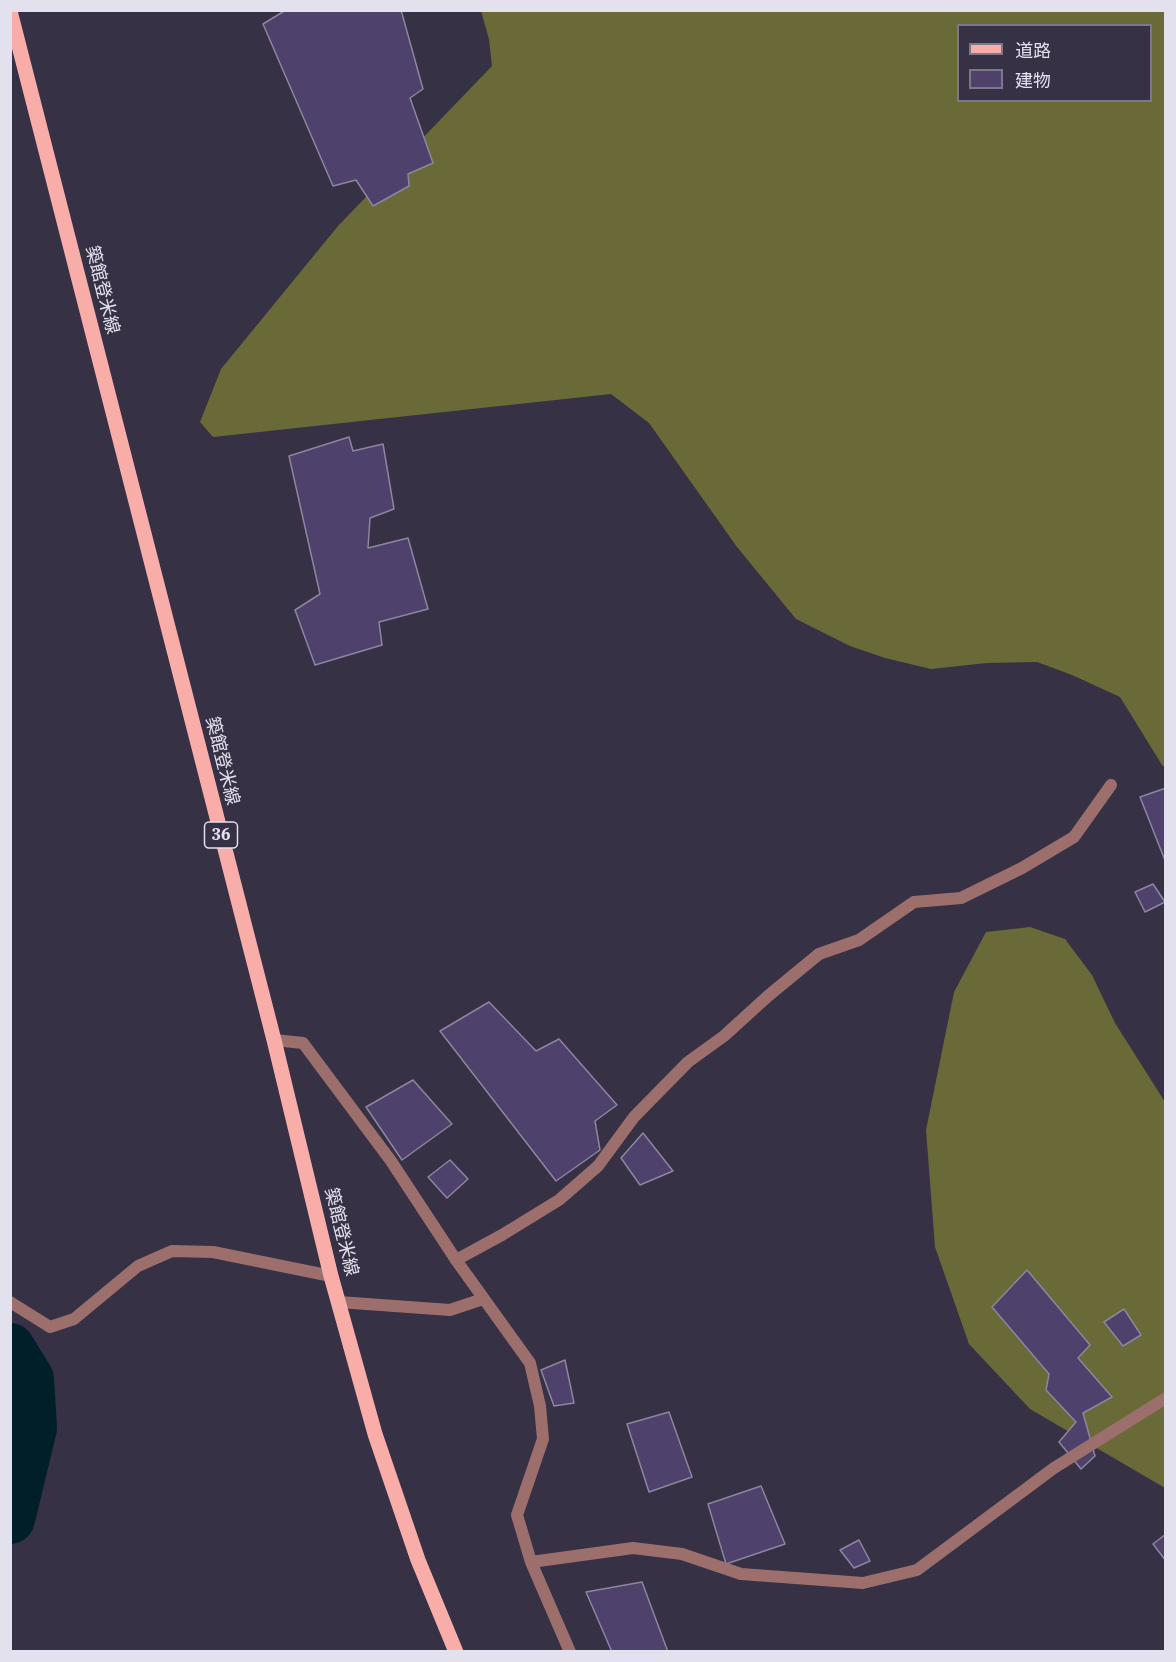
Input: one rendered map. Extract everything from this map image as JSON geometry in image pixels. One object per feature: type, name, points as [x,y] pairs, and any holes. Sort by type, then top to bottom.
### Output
[{"type":"main road","name":"築館登米線","points":[[10,11],[274,1040],[331,1276],[386,1466],[418,1560],[456,1652]]},
{"type":"street","points":[[456,1260],[502,1235],[567,1193],[598,1166],[634,1117],[688,1062],[724,1036],[819,954],[859,940],[914,902],[961,898],[1022,868],[1074,837],[1111,785]]},
{"type":"street","points":[[274,1040],[303,1043],[391,1161],[456,1260],[530,1363],[540,1406],[543,1439],[517,1515],[531,1562],[570,1652]]},
{"type":"street","points":[[10,1302],[50,1327],[74,1319],[138,1266],[172,1251],[213,1252],[331,1276]]},
{"type":"street","points":[[339,1302],[450,1310],[483,1299]]},
{"type":"street","points":[[531,1562],[633,1548],[682,1554],[741,1574],[862,1583],[917,1570],[1054,1468],[1166,1398]]},
{"type":"shaded area","points":[[481,11],[1165,11],[1165,767],[1120,697],[1072,675],[1037,662],[987,663],[931,669],[885,658],[850,646],[796,619],[737,547],[649,423],[611,394],[213,437],[200,422],[221,369],[338,226],[492,66],[489,39]]},
{"type":"shaded area","points":[[1030,927],[1065,939],[1092,975],[1115,1023],[1165,1102],[1165,1488],[1030,1409],[969,1344],[935,1247],[926,1130],[954,992],[986,932]]},
{"type":"building","points":[[286,10],[401,10],[423,89],[410,98],[433,163],[408,174],[409,186],[373,206],[356,180],[333,186],[263,24]]},
{"type":"building","points":[[349,437],[353,451],[383,444],[394,509],[370,518],[368,548],[408,538],[428,609],[379,622],[382,645],[315,665],[295,610],[320,594],[289,456]]},
{"type":"building","points":[[1166,788],[1166,863],[1140,797]]},
{"type":"building","points":[[1153,884],[1165,902],[1145,912],[1135,892]]},
{"type":"building","points":[[489,1002],[536,1051],[559,1039],[617,1105],[595,1121],[600,1150],[556,1181],[440,1031]]},
{"type":"building","points":[[413,1080],[452,1124],[402,1160],[366,1107]]},
{"type":"building","points":[[643,1133],[673,1171],[640,1185],[621,1158]]},
{"type":"building","points":[[450,1160],[468,1179],[447,1198],[428,1177]]},
{"type":"building","points":[[1027,1270],[1090,1345],[1078,1358],[1112,1397],[1083,1413],[1095,1456],[1081,1469],[1059,1442],[1076,1422],[1046,1390],[1049,1374],[992,1307]]},
{"type":"building","points":[[1124,1309],[1141,1335],[1123,1346],[1104,1322]]},
{"type":"building","points":[[565,1360],[574,1403],[554,1406],[541,1370]]},
{"type":"building","points":[[669,1412],[692,1477],[649,1492],[627,1424]]},
{"type":"building","points":[[761,1486],[785,1544],[726,1564],[708,1504]]},
{"type":"building","points":[[1166,1534],[1166,1561],[1153,1544]]},
{"type":"building","points":[[859,1540],[870,1561],[854,1568],[840,1550]]},
{"type":"building","points":[[642,1582],[668,1652],[612,1652],[586,1592]]},
{"type":"waterway","points":[[10,1348],[29,1379],[32,1428],[10,1519]]}]
